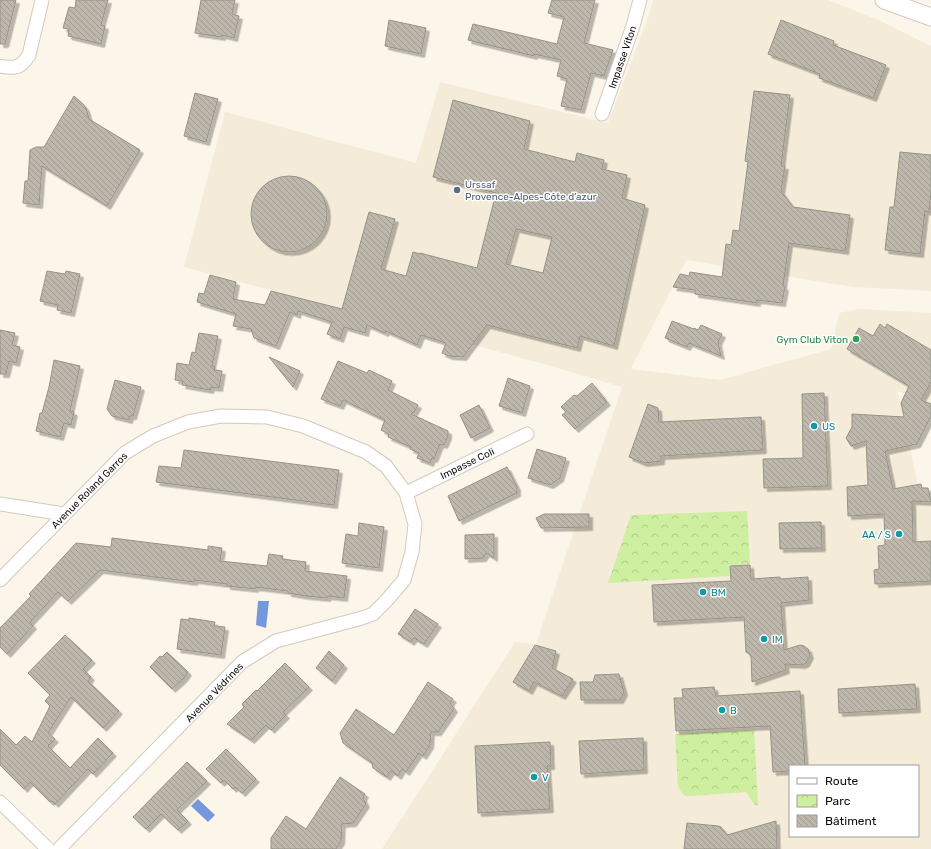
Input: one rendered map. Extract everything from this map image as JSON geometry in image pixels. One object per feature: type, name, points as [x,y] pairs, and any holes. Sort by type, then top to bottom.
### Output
[{"type":"street","points":[[0,66],[7,68],[18,67],[29,55],[42,0]]},
{"type":"street","name":"Impasse Viton","points":[[602,114],[633,26],[640,0]]},
{"type":"street","points":[[884,0],[931,17]]},
{"type":"street","name":"Avenue Roland Garros","points":[[0,580],[125,453],[153,436],[188,422],[221,416],[267,417],[303,426],[366,452],[386,466],[406,493]]},
{"type":"street","name":"Impasse Coli","points":[[406,493],[527,434]]},
{"type":"street","name":"Avenue Védrines","points":[[59,849],[242,662],[276,641],[373,614],[386,601],[404,580],[412,552],[415,524],[406,493]]},
{"type":"street","points":[[0,504],[64,514]]},
{"type":"street","points":[[0,802],[48,849]]},
{"type":"shaded area","points":[[653,0],[828,0],[881,21],[931,46],[931,291],[853,287],[686,260],[631,369],[720,380],[831,349],[839,313],[859,309],[931,313],[931,404],[897,391],[901,403],[921,501],[931,502],[931,849],[382,849],[515,642],[536,644],[622,387],[544,364],[184,267],[225,112],[416,163],[440,82],[608,123],[649,15]]},
{"type":"green space","points":[[747,511],[750,564],[729,565],[730,576],[608,583],[631,515]]},
{"type":"green space","points":[[754,730],[758,805],[755,805],[746,792],[691,796],[685,795],[682,792],[678,786],[675,734]]},
{"type":"water","points":[[258,601],[269,601],[266,628],[256,625]]},
{"type":"water","points":[[198,799],[215,815],[208,822],[191,806]]},
{"type":"building","points":[[0,0],[16,0],[5,44],[0,44]]},
{"type":"building","points":[[76,0],[108,0],[101,25],[105,26],[101,44],[68,36],[69,29],[63,28],[69,7],[75,8]]},
{"type":"building","points":[[201,0],[235,0],[232,14],[239,16],[234,38],[222,35],[222,37],[195,33]]},
{"type":"building","points":[[552,0],[595,0],[584,43],[613,50],[604,76],[591,73],[581,110],[561,106],[567,79],[557,76],[561,60],[534,54],[534,56],[468,40],[473,24],[557,44],[564,17],[548,13]]},
{"type":"building","points":[[389,20],[426,28],[421,54],[385,46]]},
{"type":"building","points":[[781,20],[834,41],[833,45],[886,65],[873,98],[819,78],[820,74],[768,54]]},
{"type":"building","points":[[754,91],[790,95],[781,166],[785,166],[781,191],[793,207],[850,215],[845,251],[789,243],[782,303],[757,300],[757,303],[695,294],[695,290],[673,287],[680,274],[689,276],[690,272],[722,277],[726,244],[731,245],[733,230],[739,231],[748,162],[745,161]]},
{"type":"building","points":[[195,93],[218,99],[206,142],[184,136]]},
{"type":"building","points":[[74,96],[86,108],[89,119],[140,150],[107,206],[42,166],[39,205],[23,203],[25,181],[28,181],[30,150],[36,147],[44,147]]},
{"type":"building","points":[[453,100],[530,121],[524,149],[575,162],[577,153],[604,160],[602,169],[627,175],[622,198],[645,205],[614,346],[580,336],[577,348],[487,325],[463,357],[449,356],[442,353],[446,343],[421,335],[417,345],[386,331],[385,333],[367,325],[365,333],[344,327],[340,339],[327,334],[332,322],[298,311],[297,315],[290,312],[276,346],[254,338],[251,329],[233,326],[236,314],[197,302],[199,293],[204,294],[210,275],[236,282],[233,299],[265,305],[271,291],[342,309],[369,212],[395,219],[381,269],[406,276],[413,252],[477,268],[496,193],[433,177]],"holes":[[[516,229],[552,237],[543,273],[506,264]]]},
{"type":"building","points":[[900,152],[931,155],[931,191],[929,212],[925,211],[920,254],[885,250],[890,207],[894,207]]},
{"type":"building","points":[[289,176],[304,179],[316,187],[324,199],[327,214],[324,229],[316,241],[304,249],[289,252],[274,249],[262,241],[254,229],[251,214],[254,199],[262,187],[274,179]]},
{"type":"building","points":[[47,271],[65,274],[66,271],[80,274],[71,313],[57,310],[58,305],[40,301]]},
{"type":"building","points":[[672,321],[698,330],[701,325],[722,334],[718,342],[721,356],[689,343],[687,347],[665,338]]},
{"type":"building","points":[[880,324],[885,328],[887,324],[931,350],[931,382],[921,400],[931,404],[931,416],[917,444],[885,451],[893,489],[921,484],[922,488],[928,488],[931,502],[912,501],[913,542],[931,541],[931,581],[875,584],[874,570],[879,569],[878,546],[885,545],[884,514],[848,516],[847,487],[868,485],[866,441],[851,446],[846,438],[852,427],[852,414],[904,417],[901,403],[909,386],[847,349],[859,328],[873,336]]},
{"type":"building","points":[[0,330],[15,333],[12,345],[20,347],[16,363],[9,361],[6,374],[0,374]]},
{"type":"building","points":[[199,333],[218,336],[212,366],[215,367],[214,370],[222,371],[219,388],[211,387],[210,390],[182,385],[183,381],[175,380],[177,363],[189,365],[192,352],[195,353]]},
{"type":"building","points":[[269,357],[300,371],[293,387]]},
{"type":"building","points":[[54,360],[80,366],[70,411],[74,412],[71,425],[64,423],[60,437],[36,431],[40,413],[42,413],[49,387]]},
{"type":"building","points":[[338,361],[367,373],[369,370],[392,381],[388,390],[418,405],[411,414],[448,431],[448,436],[444,445],[440,444],[434,459],[432,458],[430,463],[417,458],[419,453],[410,449],[411,447],[388,437],[389,434],[381,430],[385,420],[343,400],[340,406],[321,399]]},
{"type":"building","points":[[508,378],[530,386],[522,413],[499,406]]},
{"type":"building","points":[[115,380],[141,387],[133,416],[130,416],[129,420],[112,416],[107,409]]},
{"type":"building","points":[[592,383],[607,402],[575,429],[562,415],[566,412],[561,407],[574,395],[577,396]]},
{"type":"building","name":"US","points":[[824,393],[828,486],[764,488],[763,459],[803,458],[802,394]]},
{"type":"building","points":[[648,404],[658,408],[659,422],[761,417],[763,450],[661,456],[661,461],[644,463],[629,457]]},
{"type":"building","points":[[479,405],[490,428],[471,438],[460,415]]},
{"type":"building","points":[[537,449],[566,458],[560,478],[550,485],[528,478]]},
{"type":"building","points":[[184,450],[339,470],[334,505],[156,482],[159,466],[181,468]]},
{"type":"building","points":[[507,467],[517,487],[517,493],[459,521],[448,496]]},
{"type":"building","points":[[544,514],[589,514],[589,527],[541,528],[536,518]]},
{"type":"building","points":[[821,522],[822,548],[780,549],[779,523]]},
{"type":"building","points":[[359,523],[384,527],[379,568],[342,563],[346,534],[358,536]]},
{"type":"building","points":[[494,534],[494,558],[486,553],[483,558],[465,559],[465,535]]},
{"type":"building","points":[[112,538],[208,550],[208,546],[222,548],[220,561],[267,566],[269,554],[283,556],[282,559],[306,562],[305,571],[347,576],[344,598],[306,596],[288,593],[288,591],[255,587],[255,589],[227,586],[227,584],[194,580],[194,582],[100,570],[68,601],[58,592],[30,622],[33,626],[7,654],[0,647],[0,628],[31,596],[29,594],[76,543],[111,547]]},
{"type":"building","points":[[750,565],[751,579],[808,577],[809,600],[781,603],[784,650],[800,645],[808,649],[810,655],[806,663],[802,665],[785,664],[786,670],[752,682],[751,655],[746,652],[744,617],[654,622],[652,585],[731,581],[730,566]]},
{"type":"building","points":[[415,609],[438,624],[424,644],[414,638],[411,642],[398,634]]},
{"type":"building","points":[[189,618],[215,622],[214,626],[225,627],[221,655],[177,649],[181,619],[189,620]]},
{"type":"building","points":[[65,635],[92,660],[83,669],[91,677],[88,681],[119,711],[103,728],[71,697],[48,733],[55,739],[48,746],[70,768],[98,738],[113,753],[93,774],[88,769],[55,804],[52,801],[50,802],[30,782],[24,789],[0,765],[0,729],[16,745],[25,736],[32,742],[50,706],[45,701],[50,695],[28,673]]},
{"type":"building","points":[[535,645],[556,651],[552,668],[573,679],[562,696],[534,682],[529,691],[513,682]]},
{"type":"building","points":[[329,651],[344,665],[332,681],[316,668]]},
{"type":"building","points":[[167,652],[188,672],[172,689],[150,667],[160,656],[162,657]]},
{"type":"building","points":[[285,663],[309,687],[283,712],[286,715],[271,730],[266,725],[251,740],[227,724],[244,707],[242,704]]},
{"type":"building","points":[[619,674],[624,692],[620,700],[581,700],[580,682],[593,682],[595,675]]},
{"type":"building","points":[[428,682],[453,699],[450,703],[454,709],[438,732],[431,732],[430,745],[423,756],[419,753],[406,772],[402,769],[398,776],[391,771],[387,777],[373,768],[372,763],[343,743],[340,733],[356,709],[394,735]]},
{"type":"building","points":[[915,684],[917,709],[839,713],[838,689]]},
{"type":"building","points":[[714,687],[716,696],[800,691],[805,765],[789,765],[789,771],[773,772],[770,726],[676,731],[674,698],[683,698],[682,689]]},
{"type":"building","points":[[643,738],[644,770],[581,774],[579,741]]},
{"type":"building","name":"V","points":[[550,742],[551,766],[547,766],[550,809],[478,813],[475,746]]},
{"type":"building","points":[[226,749],[256,779],[242,793],[235,787],[233,789],[224,780],[221,783],[206,769]]},
{"type":"building","points":[[187,762],[207,781],[177,810],[188,821],[178,830],[161,814],[146,829],[133,817]]},
{"type":"building","points":[[340,777],[365,794],[363,798],[366,804],[353,823],[342,824],[341,841],[336,849],[271,849],[271,838],[286,816],[306,829]]},
{"type":"building","points":[[776,821],[777,849],[684,849],[687,823],[718,826],[721,827],[727,835]]},
{"type":"place","name":"Urssaf Provence-Alpes-Côte d'azur","points":[[457,190]]},
{"type":"place","name":"Gym Club Viton","points":[[856,339]]},
{"type":"place","name":"US","points":[[814,426]]},
{"type":"place","name":"AA / S","points":[[899,534]]},
{"type":"place","name":"BM","points":[[703,592]]},
{"type":"place","name":"IM","points":[[764,639]]},
{"type":"place","name":"B","points":[[722,710]]},
{"type":"place","name":"V","points":[[534,777]]}]
